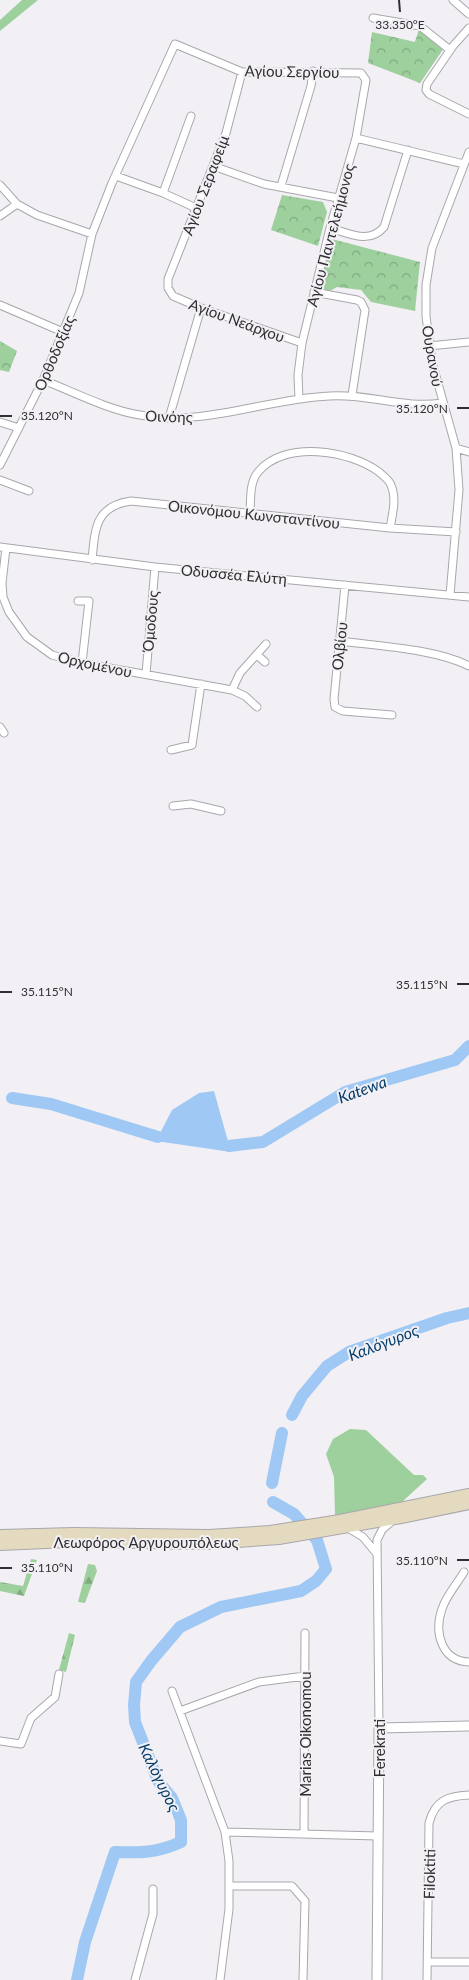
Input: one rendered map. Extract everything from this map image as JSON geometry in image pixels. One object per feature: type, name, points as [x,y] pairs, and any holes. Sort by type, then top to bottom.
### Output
[{"type":"main road","name":"Λεωφόρος Αργυρουπόλεως","points":[[0,1535],[74,1533],[209,1535],[270,1530],[340,1520],[469,1494]]},
{"type":"main road","name":"Λεωφόρος Αργυρουπόλεως","points":[[0,1545],[70,1542],[208,1544],[279,1539],[393,1520],[469,1504]]},
{"type":"street","points":[[453,0],[469,14]]},
{"type":"street","points":[[374,18],[420,26],[450,50]]},
{"type":"street","points":[[469,28],[450,50],[427,84],[426,90],[429,94],[469,114]]},
{"type":"street","name":"Αγίου Σεργίου","points":[[116,176],[175,44],[242,72],[313,71],[361,73]]},
{"type":"street","points":[[281,186],[311,86],[313,71]]},
{"type":"street","name":"Αγίου Σεραφείμ","points":[[173,296],[168,288],[168,279],[226,133],[242,72]]},
{"type":"street","name":"Αγίου Παντελεήμονος","points":[[299,399],[298,375],[302,343],[330,228],[356,138],[366,84],[361,73]]},
{"type":"street","points":[[163,193],[191,116]]},
{"type":"street","points":[[356,138],[464,164]]},
{"type":"street","points":[[330,228],[368,238],[380,232],[384,227],[408,150]]},
{"type":"street","name":"Ουρανού","points":[[450,595],[459,490],[456,448],[442,403],[429,346],[426,316],[429,264],[437,233],[469,152]]},
{"type":"street","points":[[213,166],[264,184],[338,198]]},
{"type":"street","points":[[116,176],[163,193],[196,208]]},
{"type":"street","name":"Ορθοδοξίας","points":[[0,465],[43,380],[79,293],[92,234],[116,176]]},
{"type":"street","points":[[0,185],[17,204],[37,215],[92,234]]},
{"type":"street","points":[[0,216],[17,204]]},
{"type":"street","points":[[314,292],[357,300],[361,302],[365,310],[352,395]]},
{"type":"street","name":"Αγίου Νεάρχου","points":[[173,296],[201,308],[302,343]]},
{"type":"street","points":[[0,305],[63,332]]},
{"type":"street","points":[[169,418],[201,308]]},
{"type":"street","points":[[429,346],[469,342]]},
{"type":"street","name":"Οινόης","points":[[43,380],[126,412],[169,418],[214,415],[299,399],[352,395],[420,406],[442,403]]},
{"type":"street","points":[[0,422],[19,428]]},
{"type":"street","points":[[456,448],[469,452]]},
{"type":"street","points":[[250,513],[252,484],[258,473],[272,461],[292,454],[314,451],[342,455],[369,465],[389,480],[395,496],[390,528]]},
{"type":"street","points":[[0,480],[29,491]]},
{"type":"street","name":"Οικονόμου Κωνσταντίνου","points":[[92,560],[95,530],[102,515],[116,504],[131,501],[390,528],[456,532]]},
{"type":"street","name":"Οδυσσέα Ελύτη","points":[[3,548],[155,567],[345,584],[469,598]]},
{"type":"street","name":"Ορχομένου","points":[[3,548],[3,597],[9,612],[27,636],[52,655],[82,663],[232,690],[245,696],[257,707]]},
{"type":"street","name":"Όμοδους","points":[[146,674],[155,567]]},
{"type":"street","name":"Ολβίου","points":[[345,584],[334,698],[335,707],[343,711],[392,715]]},
{"type":"street","points":[[78,601],[89,601],[82,663]]},
{"type":"street","points":[[340,641],[419,652],[460,661],[469,666]]},
{"type":"street","points":[[232,690],[240,673],[266,644]]},
{"type":"street","points":[[257,655],[265,662]]},
{"type":"street","points":[[171,750],[192,745],[201,684]]},
{"type":"street","points":[[173,806],[191,804],[222,811]]},
{"type":"street","name":"Ferekrati","points":[[377,1980],[380,1728],[377,1540],[382,1530],[393,1520]]},
{"type":"street","points":[[348,1528],[363,1537],[377,1554]]},
{"type":"street","points":[[464,1572],[442,1607],[440,1636],[443,1649],[450,1657],[462,1662],[469,1662]]},
{"type":"street","name":"Marias Oikonomou","points":[[304,1834],[305,1633]]},
{"type":"street","points":[[0,1741],[21,1744],[31,1718],[56,1697],[59,1674]]},
{"type":"street","points":[[180,1712],[259,1682],[305,1676]]},
{"type":"street","points":[[172,1691],[225,1832],[230,1861],[229,1909],[220,1980]]},
{"type":"street","points":[[380,1728],[469,1726]]},
{"type":"street","name":"Filoktiti","points":[[427,1980],[429,1823],[431,1814],[444,1800],[452,1796],[469,1795]]},
{"type":"street","points":[[225,1832],[378,1836]]},
{"type":"street","points":[[229,1886],[292,1886],[298,1892],[305,1901],[303,1980]]},
{"type":"street","points":[[135,1980],[153,1914],[152,1888]]},
{"type":"street","points":[[428,1962],[469,1962]]},
{"type":"green space","points":[[22,0],[38,0],[0,31],[0,20]]},
{"type":"green space","points":[[419,29],[444,48],[420,83],[368,63],[372,32],[415,42]]},
{"type":"green space","points":[[282,195],[323,202],[327,212],[318,246],[271,230]]},
{"type":"green space","points":[[332,239],[420,262],[415,311],[371,302],[361,290],[337,287],[328,292],[318,285]]},
{"type":"green space","points":[[0,341],[17,351],[9,372],[0,370]]},
{"type":"green space","points":[[350,1429],[366,1430],[414,1475],[423,1475],[427,1479],[403,1503],[372,1510],[335,1515],[334,1477],[326,1454],[333,1439]]},
{"type":"green space","points":[[31,1559],[37,1560],[24,1596],[0,1591],[0,1582],[23,1586]]},
{"type":"green space","points":[[88,1564],[95,1565],[97,1571],[85,1603],[78,1602]]},
{"type":"green space","points":[[69,1633],[75,1635],[66,1672],[59,1670]]},
{"type":"water","points":[[214,1091],[231,1152],[156,1141],[172,1110],[199,1093]]},
{"type":"waterway","name":"Katewa","points":[[229,1146],[263,1142],[345,1092],[455,1060],[469,1046]]},
{"type":"waterway","name":"Katewa","points":[[12,1098],[51,1104],[158,1137]]},
{"type":"waterway","name":"Καλόγυρος","points":[[292,1415],[302,1396],[327,1366],[349,1352],[447,1318],[469,1313]]},
{"type":"waterway","name":"Καλόγυρος","points":[[272,1483],[282,1433]]},
{"type":"waterway","name":"Καλόγυρος","points":[[77,1980],[85,1942],[115,1852],[148,1852],[181,1842],[181,1820],[172,1798],[158,1781],[135,1722],[136,1682],[180,1627],[221,1607],[301,1591],[316,1581],[326,1569],[317,1540],[294,1514],[273,1502]]}]
